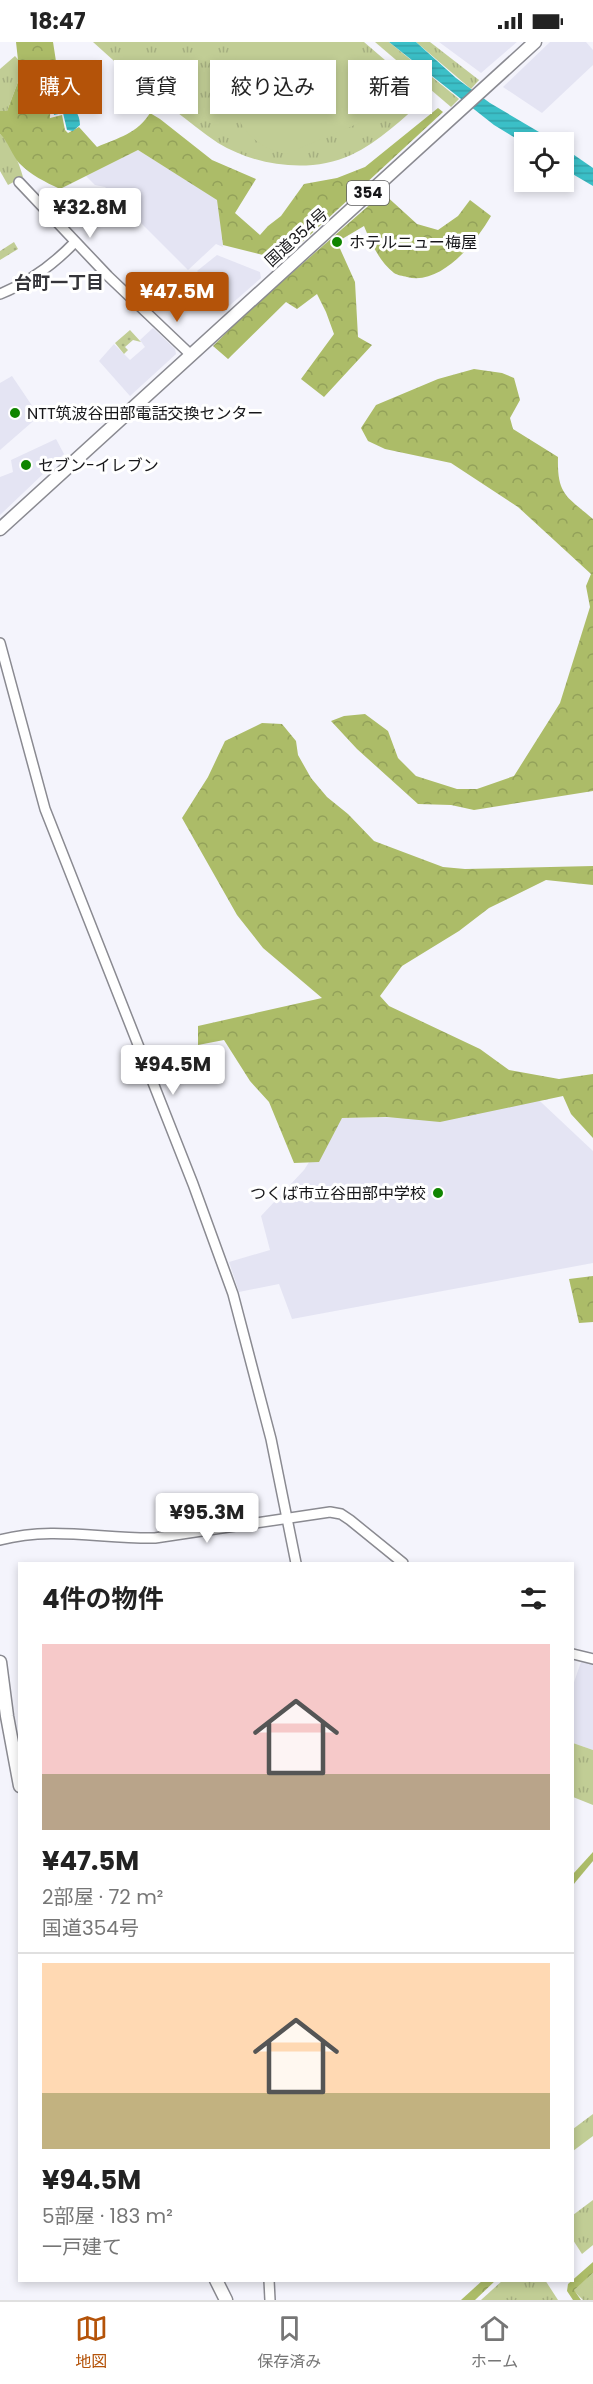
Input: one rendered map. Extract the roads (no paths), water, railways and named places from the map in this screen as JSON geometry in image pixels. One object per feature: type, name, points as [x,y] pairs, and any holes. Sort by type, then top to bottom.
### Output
[{"type":"main road","name":"国道354号","points":[[0,529],[534,42]]},
{"type":"main road","points":[[0,1662],[18,1775]]},
{"type":"main road","points":[[217,2282],[226,2300]]},
{"type":"street","points":[[19,182],[75,242],[191,354]]},
{"type":"street","points":[[0,294],[36,276],[56,261],[75,242]]},
{"type":"street","points":[[0,643],[45,809],[194,1184],[233,1294],[271,1439],[296,1562]]},
{"type":"street","points":[[0,1540],[48,1532],[154,1538],[330,1512],[341,1514],[402,1562]]},
{"type":"street","points":[[574,1654],[593,1659]]},
{"type":"street","points":[[269,2282],[270,2300]]},
{"type":"water","points":[[389,42],[416,42],[456,78],[490,103],[539,132],[514,132],[514,137],[494,125],[432,76],[432,60],[412,60]]},
{"type":"water","points":[[63,114],[78,114],[80,125],[73,131],[67,130]]},
{"type":"water","points":[[574,155],[593,168],[593,186],[574,175]]},
{"type":"place","name":"ホテルニュー梅屋","points":[[337,242]]},
{"type":"place","name":"NTT筑波谷田部電話交換センター","points":[[15,413]]},
{"type":"place","name":"セブン-イレブン","points":[[26,465]]},
{"type":"place","name":"つくば市立谷田部中学校","points":[[438,1193]]},
{"type":"district","name":"台町一丁目","points":[[59,283]]}]
